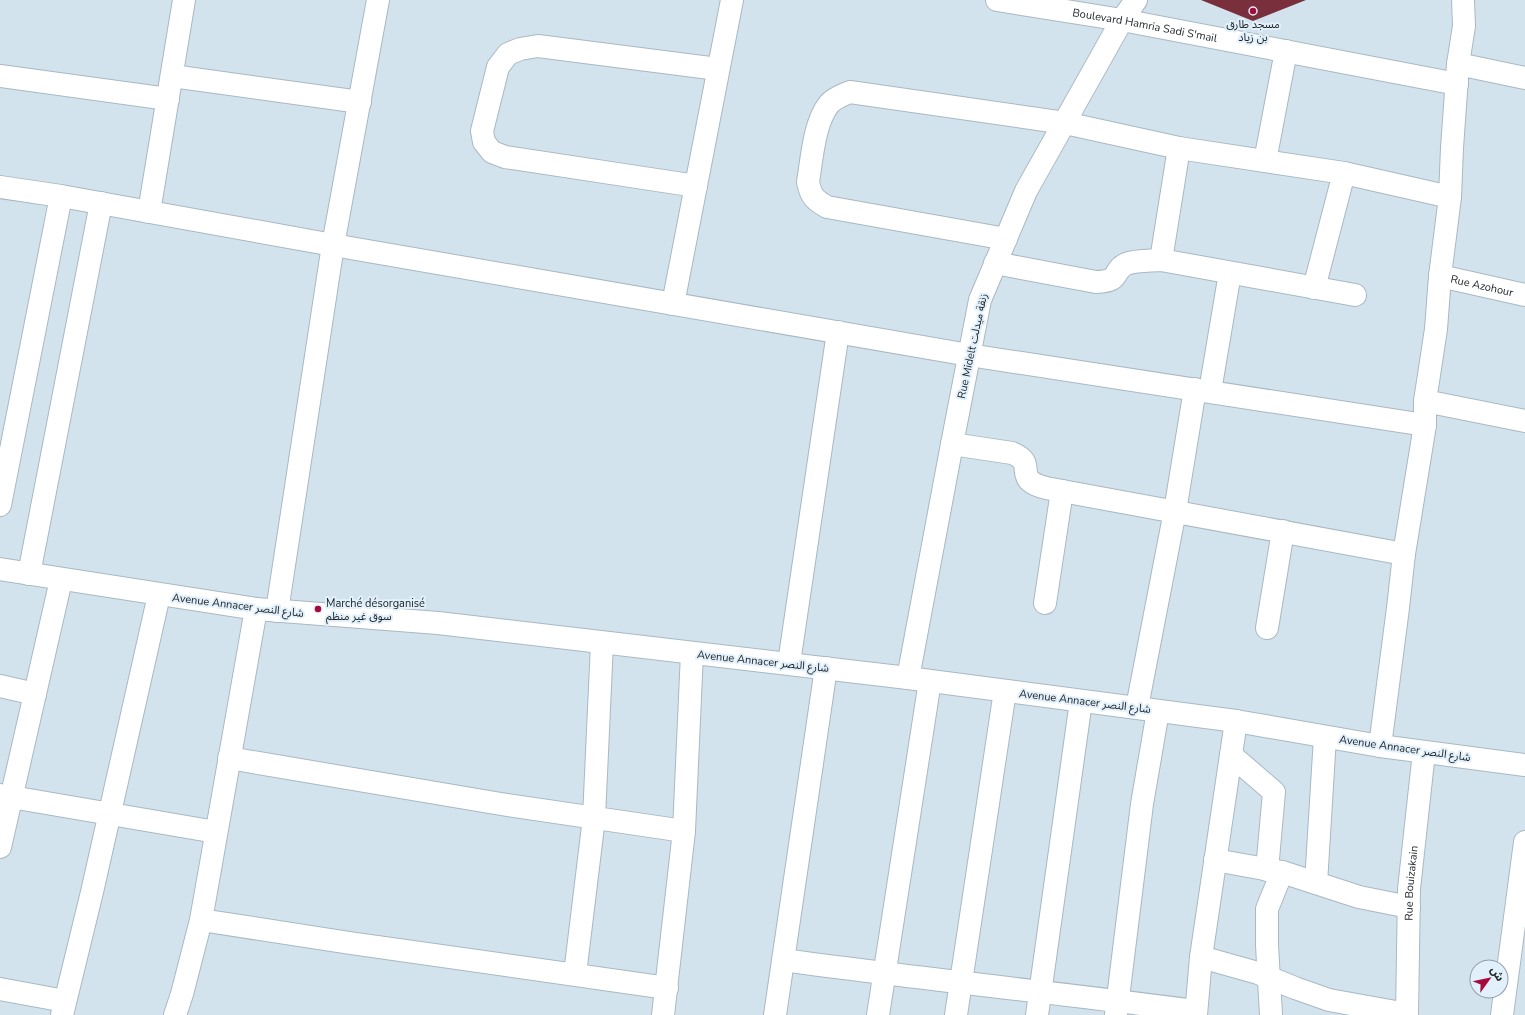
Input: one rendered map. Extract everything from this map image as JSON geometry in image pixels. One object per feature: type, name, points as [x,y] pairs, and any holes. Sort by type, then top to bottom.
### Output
[{"type":"street","points":[[149,212],[184,0]]},
{"type":"street","points":[[175,1015],[182,994],[201,920],[229,758],[267,610],[378,0]]},
{"type":"street","points":[[673,304],[732,0]]},
{"type":"street","name":"Boulevard Hamria Sadi S'mail","points":[[1002,0],[1122,20],[1286,51],[1458,74],[1525,78]]},
{"type":"street","name":"Rue Midelt زنقة ميدلت","points":[[908,678],[980,300],[1026,191],[1122,20],[1136,0]]},
{"type":"street","points":[[1380,746],[1404,554],[1425,426],[1426,401],[1436,329],[1440,276],[1450,197],[1458,74],[1464,26],[1463,0]]},
{"type":"street","points":[[696,186],[505,157],[492,152],[484,142],[482,131],[498,67],[508,54],[520,49],[538,46],[718,69]]},
{"type":"street","points":[[1264,161],[1286,51]]},
{"type":"street","points":[[0,76],[168,99]]},
{"type":"street","points":[[172,76],[360,102]]},
{"type":"street","points":[[1006,239],[827,207],[816,200],[810,192],[808,182],[820,121],[829,104],[836,98],[850,92],[1065,123],[1179,148],[1344,174],[1450,197]]},
{"type":"street","points":[[1161,260],[1179,148]]},
{"type":"street","points":[[1314,288],[1344,174]]},
{"type":"street","points":[[0,187],[61,196],[333,245],[969,355],[1202,390],[1425,426]]},
{"type":"street","points":[[0,505],[61,196]]},
{"type":"street","points":[[29,574],[101,203]]},
{"type":"street","points":[[995,263],[1096,282],[1113,279],[1117,275],[1120,268],[1126,264],[1161,260],[1354,296]]},
{"type":"street","points":[[1137,708],[1175,511],[1230,273]]},
{"type":"street","name":"Rue Azohour","points":[[1440,276],[1525,295]]},
{"type":"street","points":[[789,663],[838,332]]},
{"type":"street","points":[[1426,401],[1525,421]]},
{"type":"street","points":[[952,444],[1012,452],[1024,461],[1030,481],[1037,485],[1062,491],[1404,554]]},
{"type":"street","points":[[1045,602],[1062,491]]},
{"type":"street","points":[[1267,628],[1283,531]]},
{"type":"street","name":"Avenue Annacer شارع النصر","points":[[0,569],[61,580],[267,610],[438,623],[692,654],[789,663],[1158,710],[1236,721],[1380,746],[1525,765]]},
{"type":"street","points":[[0,847],[6,796],[35,694],[61,580]]},
{"type":"street","points":[[0,989],[64,1008],[92,892],[159,595]]},
{"type":"street","points":[[574,974],[594,818],[602,642]]},
{"type":"street","points":[[663,1015],[684,831],[687,725],[692,654]]},
{"type":"street","points":[[775,1015],[826,668]]},
{"type":"street","points":[[878,1015],[883,974],[930,681]]},
{"type":"street","points":[[0,686],[35,694]]},
{"type":"street","points":[[956,1015],[1005,691]]},
{"type":"street","points":[[1037,1015],[1081,701]]},
{"type":"street","points":[[1117,1008],[1142,804],[1158,710]]},
{"type":"street","points":[[784,960],[883,974],[960,981],[1041,991],[1117,1008],[1196,1013],[1201,957],[1236,721]]},
{"type":"street","points":[[1316,883],[1325,736]]},
{"type":"street","name":"Rue Bouizakain","points":[[1407,1014],[1409,889],[1424,752]]},
{"type":"street","points":[[1230,755],[1274,792],[1275,871],[1267,909],[1267,945],[1272,1015]]},
{"type":"street","points":[[229,758],[594,818],[684,831]]},
{"type":"street","points":[[6,796],[216,832]]},
{"type":"street","points":[[1502,1015],[1525,842]]},
{"type":"street","points":[[1215,860],[1275,871],[1359,897],[1409,907]]},
{"type":"street","points":[[201,920],[666,988]]},
{"type":"street","points":[[1201,957],[1258,973],[1329,1000],[1407,1014]]},
{"type":"building","name":"مسجد طارق بن زياد","points":[[1201,0],[1306,0],[1253,21]]},
{"type":"place","name":"مسجد طارق بن زياد","points":[[1253,11]]},
{"type":"place","name":"Marché désorganisé سوق غير منظم","points":[[318,609]]}]
